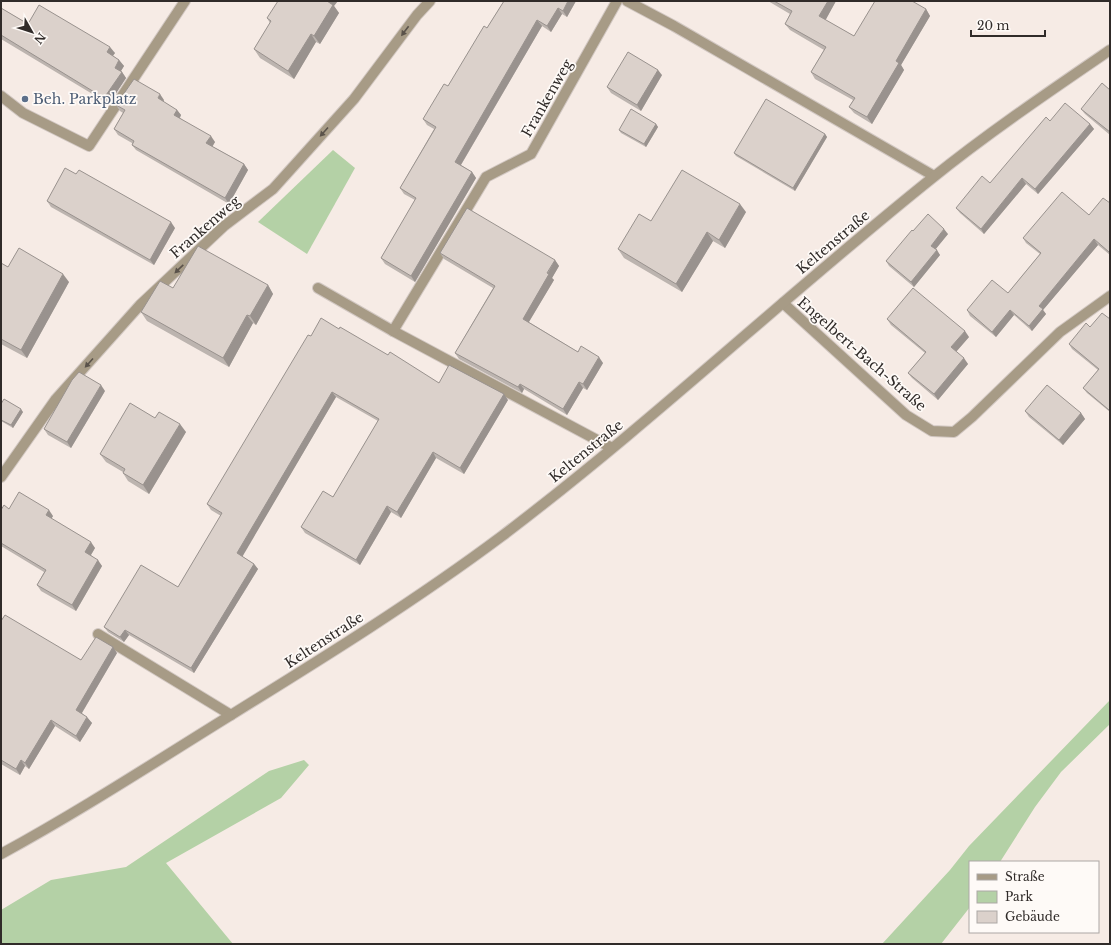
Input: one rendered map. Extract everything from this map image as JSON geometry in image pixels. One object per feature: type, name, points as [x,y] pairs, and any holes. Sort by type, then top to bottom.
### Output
[{"type":"street","points":[[1,96],[23,112],[89,146],[185,1]]},
{"type":"street","name":"Frankenweg","points":[[1,477],[56,399],[140,305],[224,226],[273,189],[354,99],[417,15],[430,1]]},
{"type":"street","name":"Frankenweg","points":[[393,331],[486,177],[531,154],[618,1]]},
{"type":"street","points":[[627,1],[674,26],[934,176]]},
{"type":"street","name":"Keltenstraße","points":[[1,854],[137,774],[403,606],[501,537],[612,448],[849,246],[934,176],[1110,50]]},
{"type":"street","points":[[318,288],[393,331],[612,448]]},
{"type":"street","name":"Engelbert-Bach-Straße","points":[[783,303],[906,415],[932,431],[954,432],[972,417],[1060,332],[1110,296]]},
{"type":"street","points":[[98,634],[231,715]]},
{"type":"green space","points":[[333,150],[355,168],[307,254],[258,222]]},
{"type":"green space","points":[[1110,700],[1110,724],[1061,772],[1035,807],[1001,861],[969,861],[969,908],[941,944],[882,944],[950,870],[969,846]]},
{"type":"green space","points":[[304,760],[309,765],[281,798],[166,863],[233,944],[1,944],[1,910],[51,880],[126,867],[269,771]]},
{"type":"building","points":[[278,1],[327,1],[333,5],[314,36],[311,34],[288,71],[254,49],[271,21],[267,18]]},
{"type":"building","points":[[504,1],[568,1],[563,11],[558,8],[547,26],[537,20],[455,162],[472,172],[411,276],[381,258],[416,198],[400,188],[436,127],[423,119],[444,84],[448,86],[484,26],[487,28]]},
{"type":"building","points":[[774,1],[828,1],[819,16],[854,36],[875,1],[912,1],[926,9],[896,61],[899,63],[867,117],[849,107],[855,98],[811,72],[826,47],[785,24],[792,11]]},
{"type":"building","points":[[39,5],[110,47],[107,52],[119,60],[115,68],[122,72],[104,98],[1,35],[1,8],[28,24]]},
{"type":"building","points":[[628,52],[658,70],[637,105],[607,87]]},
{"type":"building","points":[[134,79],[160,94],[158,98],[177,110],[174,115],[211,136],[206,143],[244,164],[225,198],[132,145],[134,141],[114,129],[125,110],[116,105]]},
{"type":"building","points":[[1102,83],[1110,90],[1110,132],[1081,109]]},
{"type":"building","points":[[766,99],[825,134],[793,188],[734,153]]},
{"type":"building","points":[[1065,103],[1090,124],[1035,189],[1022,178],[981,229],[956,208],[982,176],[990,183],[1046,117],[1050,121]]},
{"type":"building","points":[[631,109],[656,124],[644,144],[619,130]]},
{"type":"building","points":[[65,168],[76,174],[79,170],[171,222],[150,260],[47,201]]},
{"type":"building","points":[[682,170],[740,204],[719,240],[707,232],[676,284],[618,249],[639,214],[651,221]]},
{"type":"building","points":[[1062,192],[1089,215],[1103,198],[1110,203],[1110,251],[1109,252],[1094,239],[1039,306],[1043,309],[1029,326],[1010,310],[992,332],[967,310],[992,280],[1008,293],[1041,253],[1023,238]]},
{"type":"building","points":[[467,208],[555,260],[547,273],[549,274],[523,319],[578,352],[581,346],[599,357],[583,384],[579,382],[563,409],[520,384],[518,387],[455,353],[495,286],[440,253]]},
{"type":"building","points":[[928,214],[944,229],[931,246],[937,250],[911,282],[886,261],[912,230],[913,231]]},
{"type":"building","points":[[198,246],[268,285],[250,316],[247,315],[223,358],[141,312],[160,281],[173,288]]},
{"type":"building","points":[[19,248],[63,274],[21,350],[1,339],[1,263],[8,267]]},
{"type":"building","points":[[913,288],[965,331],[951,347],[964,358],[934,394],[908,373],[926,352],[887,319]]},
{"type":"building","points":[[1102,313],[1110,319],[1109,410],[1083,388],[1099,369],[1069,344],[1086,323],[1090,327]]},
{"type":"building","points":[[321,318],[339,329],[340,327],[388,355],[390,352],[439,383],[449,365],[504,394],[460,468],[433,452],[397,512],[387,506],[356,560],[301,527],[323,491],[333,497],[379,419],[332,392],[237,553],[254,564],[191,668],[125,630],[120,637],[104,627],[141,565],[178,587],[222,513],[207,504],[308,335],[311,336]]},
{"type":"building","points":[[79,372],[101,385],[67,442],[44,429],[72,380]]},
{"type":"building","points":[[1047,385],[1081,413],[1059,440],[1025,411]]},
{"type":"building","points":[[4,399],[21,409],[11,425],[1,420],[1,404]]},
{"type":"building","points":[[130,403],[155,418],[159,412],[180,424],[143,485],[123,473],[125,469],[100,454]]},
{"type":"building","points":[[19,492],[49,510],[46,515],[91,542],[85,552],[98,560],[72,605],[37,585],[46,570],[1,543],[1,510],[4,505],[9,509]]},
{"type":"building","points":[[5,615],[81,660],[96,637],[113,647],[76,710],[87,717],[76,736],[51,720],[25,763],[21,760],[16,769],[1,760],[1,621]]},
{"type":"place","name":"Beh. Parkplatz","points":[[25,99]]}]
